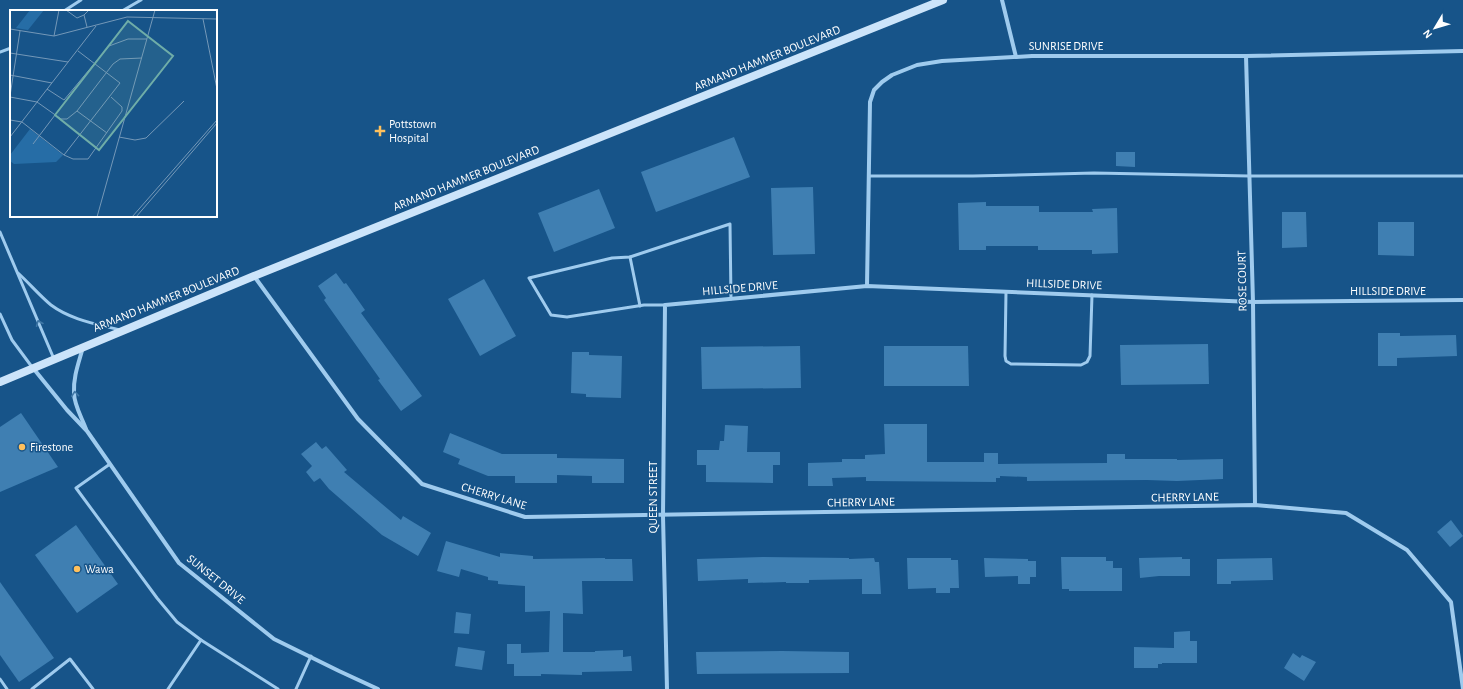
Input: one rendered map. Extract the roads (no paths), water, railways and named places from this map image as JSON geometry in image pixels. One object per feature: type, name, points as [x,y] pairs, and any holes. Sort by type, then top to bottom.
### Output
[{"type":"street","name":"ARMAND HAMMER BOULEVARD","points":[[0,382],[254,276],[943,0]]},
{"type":"street","points":[[1002,0],[1016,57]]},
{"type":"street","name":"SUNRISE DRIVE","points":[[867,286],[870,102],[874,90],[882,82],[918,65],[942,61],[1016,57],[1246,56],[1463,51]]},
{"type":"street","name":"ROSE COURT","points":[[1246,56],[1255,506]]},
{"type":"street","name":"CHERRY LANE","points":[[254,276],[358,419],[422,484],[525,517],[1255,506],[1346,513],[1407,550],[1451,602],[1463,689]]},
{"type":"street","name":"HILLSIDE DRIVE","points":[[665,305],[867,286],[1252,302],[1463,300]]},
{"type":"street","name":"QUEEN STREET","points":[[665,305],[663,516],[667,689]]},
{"type":"street","name":"SUNSET DRIVE","points":[[84,346],[75,374],[74,394],[87,431]]},
{"type":"street","name":"SUNSET DRIVE","points":[[33,368],[67,410],[87,431],[179,563],[274,639],[311,656],[339,672],[378,689]]},
{"type":"lane","points":[[66,10],[81,0]]},
{"type":"lane","points":[[124,10],[141,0]]},
{"type":"lane","points":[[0,52],[10,48]]},
{"type":"lane","points":[[869,176],[1094,174],[1463,176]]},
{"type":"lane","points":[[665,305],[640,306],[568,317],[551,315],[529,278],[612,258],[630,257],[730,224],[731,299]]},
{"type":"lane","points":[[0,232],[54,359]]},
{"type":"lane","points":[[630,257],[640,306]]},
{"type":"lane","points":[[17,271],[52,305],[63,312],[77,319],[122,331]]},
{"type":"lane","points":[[1006,292],[1005,356],[1006,361],[1011,364],[1082,365],[1087,362],[1090,356],[1092,295]]},
{"type":"lane","points":[[0,314],[12,340],[33,368]]},
{"type":"lane","points":[[110,464],[76,488],[157,598],[176,622],[201,640],[278,689]]},
{"type":"lane","points":[[168,689],[201,640]]},
{"type":"lane","points":[[296,689],[311,656]]},
{"type":"lane","points":[[32,689],[70,659],[93,689]]},
{"type":"lane","points":[[0,679],[7,689]]},
{"type":"place","name":"Pottstown Hospital","points":[[380,131]]},
{"type":"place","name":"Firestone","points":[[22,447]]},
{"type":"place","name":"Wawa","points":[[77,569]]}]
